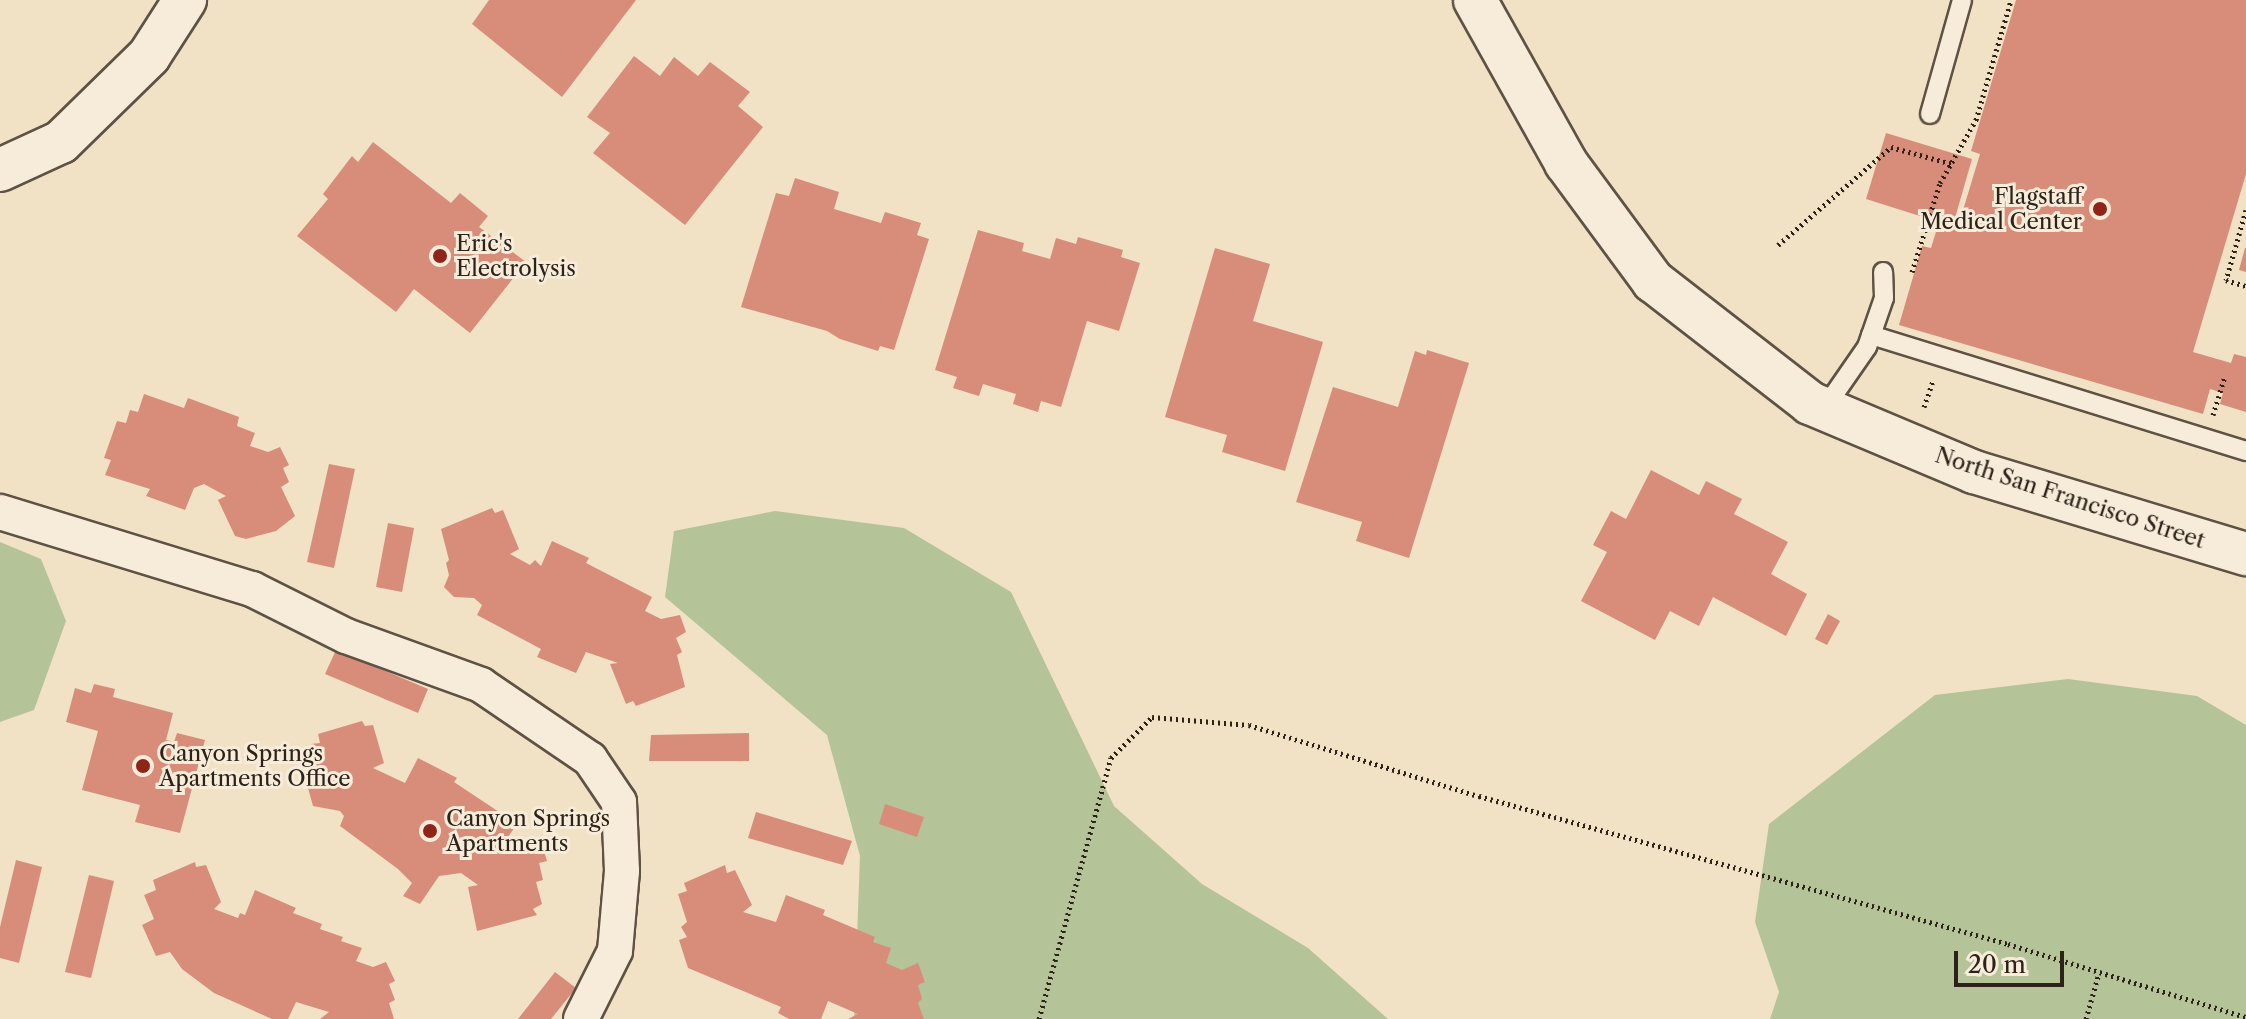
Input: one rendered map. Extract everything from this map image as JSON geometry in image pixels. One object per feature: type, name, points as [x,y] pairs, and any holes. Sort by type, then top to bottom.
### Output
[{"type":"street","points":[[0,170],[61,142],[149,56],[185,0]]},
{"type":"street","name":"North San Francisco Street","points":[[1475,0],[1566,163],[1653,281],[1810,403],[1974,472],[2246,554]]},
{"type":"street","points":[[0,512],[252,589],[346,636],[481,685],[590,759],[619,802],[622,871],[615,951],[581,1019]]},
{"type":"lane","points":[[1930,114],[1962,0]]},
{"type":"lane","points":[[1824,409],[1867,347],[1884,298],[1883,272]]},
{"type":"lane","points":[[1871,335],[2246,451]]},
{"type":"path","points":[[1908,285],[1940,183],[1976,120],[2011,0]]},
{"type":"path","points":[[1778,245],[1891,147],[1952,164]]},
{"type":"path","points":[[2246,210],[2226,280],[2246,286]]},
{"type":"path","points":[[2211,423],[2225,376]]},
{"type":"path","points":[[1039,1019],[1111,758],[1152,717],[1249,725],[1479,796],[2246,1017]]},
{"type":"path","points":[[2086,1019],[2099,973]]},
{"type":"green space","points":[[775,511],[904,528],[1011,592],[1114,806],[1202,884],[1308,948],[1388,1019],[854,1019],[860,856],[827,735],[665,597],[674,531]]},
{"type":"green space","points":[[0,542],[41,559],[66,621],[34,710],[0,722]]},
{"type":"green space","points":[[2068,679],[2197,696],[2246,725],[2246,1019],[1770,1019],[1779,992],[1755,922],[1769,824],[1935,695]]},
{"type":"building","points":[[489,0],[636,0],[562,97],[472,24]]},
{"type":"building","name":"Flagstaff Medical Center","points":[[2016,0],[2246,0],[2246,174],[2193,352],[2231,363],[2234,354],[2246,357],[2246,412],[2220,404],[2223,393],[2210,389],[2203,414],[1899,325],[1922,246],[1931,248],[1939,222],[1866,199],[1886,133],[1972,159],[1955,218],[1960,220],[1980,154],[1971,151]]},
{"type":"building","points":[[634,56],[660,76],[674,57],[698,76],[710,62],[750,92],[738,106],[763,127],[685,225],[593,153],[610,133],[587,117]]},
{"type":"building","points":[[373,142],[451,203],[460,193],[488,216],[479,227],[526,262],[470,333],[414,289],[396,312],[297,236],[328,199],[323,194],[352,156],[358,162]]},
{"type":"building","points":[[795,178],[839,192],[834,209],[881,223],[885,212],[921,223],[917,235],[929,239],[894,350],[880,346],[878,351],[840,339],[827,331],[741,307],[776,193],[789,196]]},
{"type":"building","points":[[978,230],[1024,243],[1022,251],[1050,259],[1056,238],[1076,244],[1078,237],[1123,250],[1121,257],[1140,263],[1119,331],[1087,321],[1061,407],[1041,401],[1038,412],[1013,404],[1016,394],[983,384],[979,396],[953,388],[957,377],[935,370]]},
{"type":"building","points":[[1215,248],[1270,264],[1253,321],[1323,342],[1285,471],[1222,452],[1227,435],[1165,417]]},
{"type":"building","points":[[2246,248],[2246,272],[2239,270]]},
{"type":"building","points":[[1427,350],[1469,363],[1409,558],[1356,541],[1362,522],[1296,502],[1333,387],[1398,407],[1415,351],[1426,355]]},
{"type":"building","points":[[144,394],[184,408],[188,398],[239,417],[237,426],[255,433],[250,446],[268,452],[280,447],[289,465],[283,468],[289,482],[281,487],[295,516],[276,531],[246,539],[235,536],[218,500],[226,496],[204,484],[194,488],[185,510],[146,496],[150,489],[105,475],[111,460],[104,458],[117,421],[126,423],[130,410],[138,412]]},
{"type":"building","points":[[329,464],[355,469],[334,568],[307,562]]},
{"type":"building","points":[[1651,470],[1699,495],[1706,481],[1742,499],[1734,514],[1788,542],[1771,574],[1807,594],[1786,636],[1713,597],[1699,626],[1670,611],[1655,640],[1581,601],[1607,552],[1593,545],[1611,511],[1626,519]]},
{"type":"building","points":[[492,508],[495,513],[503,510],[519,549],[510,554],[530,565],[535,560],[541,566],[552,541],[589,558],[586,563],[652,597],[645,611],[661,619],[680,615],[686,632],[676,638],[682,652],[677,655],[685,687],[636,706],[633,701],[626,704],[610,664],[618,663],[586,652],[576,673],[537,657],[541,649],[477,615],[482,605],[474,598],[454,597],[444,587],[449,575],[446,563],[449,560],[441,529]]},
{"type":"building","points":[[388,523],[414,528],[402,592],[376,587]]},
{"type":"building","points":[[1828,614],[1840,621],[1827,645],[1815,639]]},
{"type":"building","points":[[336,650],[428,689],[418,713],[325,674]]},
{"type":"building","name":"Canyon Springs Apartments Office","points":[[94,684],[115,689],[113,697],[173,713],[166,740],[174,742],[177,733],[205,740],[180,833],[135,822],[140,805],[82,790],[98,731],[66,722],[75,688],[91,693]]},
{"type":"building","name":"Canyon Springs Apartments","points":[[362,721],[365,726],[373,725],[384,763],[373,768],[405,783],[418,758],[457,778],[454,782],[517,824],[508,837],[526,846],[541,842],[547,861],[539,863],[543,880],[536,882],[542,904],[533,909],[537,915],[477,931],[468,887],[478,885],[461,873],[439,876],[420,904],[403,896],[412,883],[340,826],[344,816],[340,811],[313,806],[308,788],[317,786],[311,771],[318,770],[311,744],[320,743],[318,734]]},
{"type":"building","points":[[749,733],[749,761],[649,761],[651,735]]},
{"type":"building","points":[[885,804],[924,817],[917,837],[879,824]]},
{"type":"building","points":[[756,812],[852,841],[843,865],[748,838]]},
{"type":"building","points":[[16,860],[42,867],[19,963],[0,958],[0,927]]},
{"type":"building","points":[[195,862],[196,867],[206,865],[221,902],[214,909],[238,918],[240,913],[245,915],[255,890],[296,908],[293,913],[322,924],[320,929],[343,937],[341,941],[362,948],[356,961],[373,967],[386,962],[395,981],[389,984],[395,1000],[389,1003],[394,1019],[320,1019],[329,1012],[296,1002],[288,1019],[272,1019],[214,993],[182,969],[170,952],[156,956],[142,925],[154,919],[144,895],[156,890],[153,880]]},
{"type":"building","points":[[725,865],[727,873],[735,870],[752,905],[743,912],[776,922],[786,895],[825,910],[823,915],[875,937],[873,942],[891,948],[886,963],[902,970],[918,963],[925,982],[918,985],[922,999],[918,1003],[924,1019],[848,1019],[858,1014],[828,1001],[821,1019],[789,1019],[778,1013],[781,1007],[688,968],[679,940],[687,937],[681,927],[687,922],[678,894],[687,891],[684,883]]},
{"type":"building","points":[[89,875],[114,881],[91,978],[65,972]]},
{"type":"building","points":[[555,972],[576,988],[551,1019],[518,1019]]},
{"type":"place","name":"Flagstaff Medical Center","points":[[2100,209]]},
{"type":"place","name":"Eric's Electrolysis","points":[[440,256]]},
{"type":"place","name":"Canyon Springs Apartments Office","points":[[143,766]]},
{"type":"place","name":"Canyon Springs Apartments","points":[[430,831]]}]
